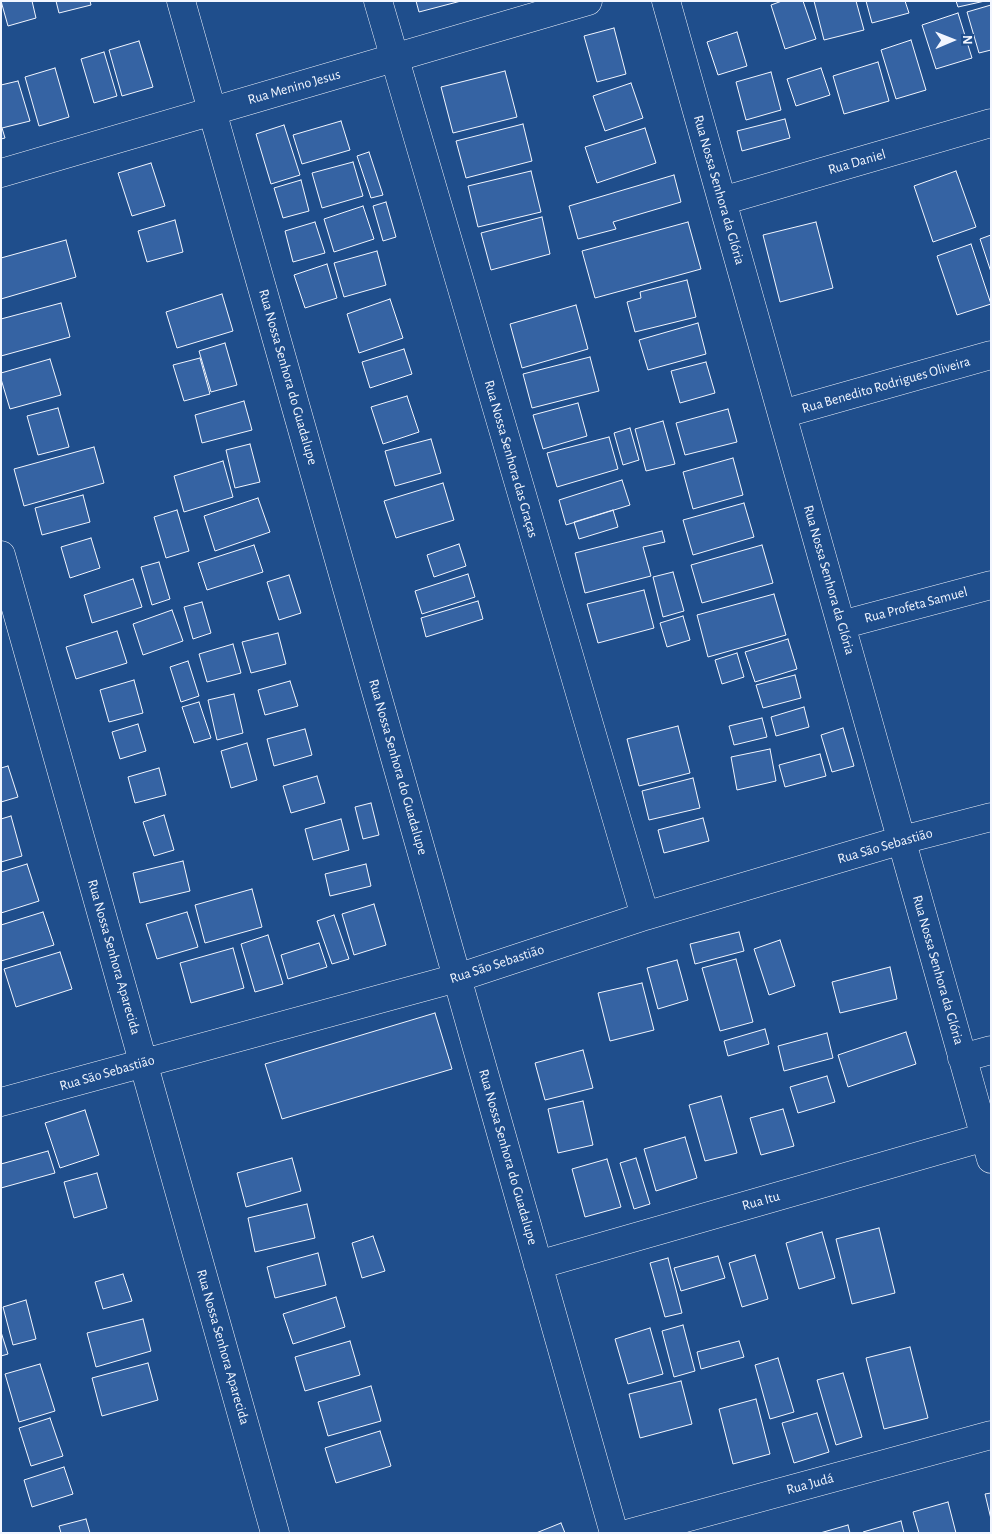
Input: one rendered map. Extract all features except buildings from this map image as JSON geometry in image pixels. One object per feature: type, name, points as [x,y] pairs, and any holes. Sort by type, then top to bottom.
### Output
[{"type":"street","name":"Rua Nossa Senhora do Guadalupe","points":[[181,1],[614,1533]]},
{"type":"street","name":"Rua Nossa Senhora das Graças","points":[[378,1],[645,916]]},
{"type":"street","name":"Rua Menino Jesus","points":[[1,173],[588,1]]},
{"type":"street","name":"Rua Nossa Senhora da Glória","points":[[666,1],[988,1148]]},
{"type":"street","name":"Rua Daniel","points":[[722,201],[991,123]]},
{"type":"street","name":"Rua Benedito Rodrigues Oliveira","points":[[782,414],[991,355]]},
{"type":"street","name":"Rua Nossa Senhora Aparecida","points":[[1,555],[276,1533]]},
{"type":"street","name":"Rua Profeta Samuel","points":[[841,625],[991,585]]},
{"type":"street","name":"Rua São Sebastião","points":[[1,1102],[457,978],[645,916],[902,840],[991,817]]},
{"type":"street","points":[[962,1058],[991,1050]]},
{"type":"street","name":"Rua Itu","points":[[538,1265],[988,1148]]},
{"type":"street","name":"Rua Judá","points":[[630,1533],[991,1435]]}]
